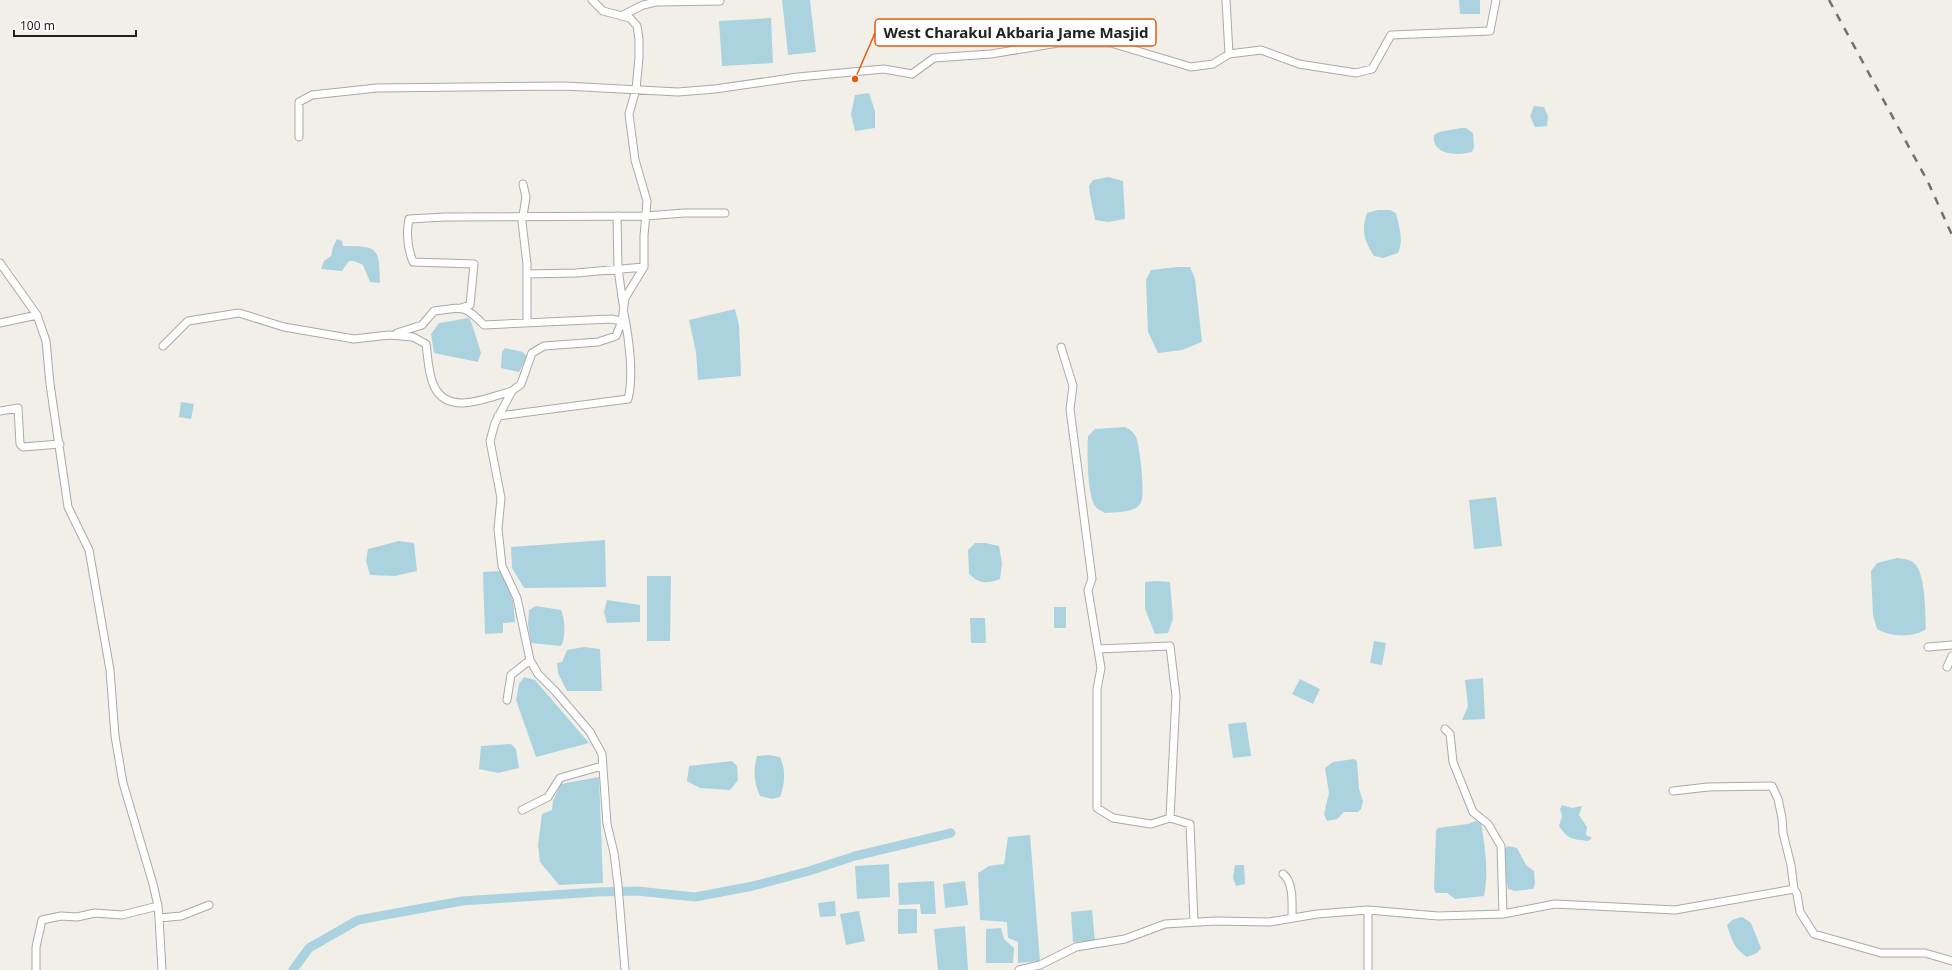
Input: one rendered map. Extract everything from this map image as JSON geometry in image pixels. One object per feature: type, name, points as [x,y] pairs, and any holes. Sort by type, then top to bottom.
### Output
[{"type":"street","points":[[163,346],[188,321],[239,314],[284,327],[354,339],[389,335],[413,336],[426,344],[434,387],[444,399],[462,404],[512,390],[521,384],[532,353],[538,348],[544,346],[598,342],[616,336],[622,321],[626,298],[644,267],[647,201],[635,160],[629,114],[636,89],[639,58],[637,26],[630,18],[603,11],[592,0]]},
{"type":"street","points":[[1226,0],[1229,54]]},
{"type":"street","points":[[299,137],[299,102],[312,95],[377,88],[427,87],[483,88],[564,86],[698,91],[798,77],[884,69],[912,74],[934,58],[991,54],[1058,43],[1111,43],[1191,67],[1213,64],[1229,54],[1261,50],[1299,64],[1356,73],[1372,69],[1391,35],[1490,31],[1496,0]]},
{"type":"street","points":[[621,16],[643,5],[656,2],[720,1]]},
{"type":"street","points":[[522,184],[526,197],[522,217],[527,274],[527,323]]},
{"type":"street","points":[[389,335],[422,325],[434,312],[461,308],[470,305],[474,264],[413,262],[408,251],[407,232],[409,219],[445,217],[646,216],[684,213],[725,213]]},
{"type":"street","points":[[498,416],[628,399],[630,392],[629,364],[618,269],[617,216]]},
{"type":"street","points":[[0,263],[37,315],[46,341],[50,384],[68,506],[89,550],[110,670],[115,736],[123,784],[158,906],[162,970]]},
{"type":"street","points":[[527,274],[644,267]]},
{"type":"street","points":[[461,308],[470,311],[484,325],[611,319],[622,321]]},
{"type":"street","points":[[0,323],[37,315]]},
{"type":"street","points":[[1061,347],[1073,386],[1070,408],[1092,579],[1088,590],[1101,668],[1097,689],[1097,808],[1113,818],[1151,824],[1170,818],[1190,824],[1194,922]]},
{"type":"street","points":[[512,390],[498,416],[490,441],[501,498],[498,529],[502,566],[517,598],[530,660],[538,674],[555,691],[590,732],[602,754],[607,824],[614,853],[618,885],[625,970]]},
{"type":"street","points":[[0,411],[18,408],[20,444],[23,447],[60,444]]},
{"type":"street","points":[[1928,647],[1952,645]]},
{"type":"street","points":[[1098,649],[1170,646],[1176,696],[1170,818]]},
{"type":"street","points":[[1947,667],[1952,656]]},
{"type":"street","points":[[507,700],[511,675],[530,660]]},
{"type":"street","points":[[1445,730],[1450,734],[1453,762],[1473,812],[1488,824],[1501,846],[1503,914]]},
{"type":"street","points":[[522,810],[548,797],[560,778],[602,766]]},
{"type":"street","points":[[1673,791],[1708,787],[1772,786],[1778,799],[1783,833],[1792,865],[1794,889],[1797,894],[1800,912],[1814,934],[1881,953],[1925,952],[1952,961]]},
{"type":"street","points":[[1283,874],[1287,877],[1292,898],[1292,918]]},
{"type":"street","points":[[1019,970],[1040,965],[1076,947],[1125,939],[1165,924],[1194,922],[1269,922],[1317,914],[1368,910],[1438,916],[1503,914],[1555,904],[1675,910],[1794,889]]},
{"type":"street","points":[[159,918],[181,916],[209,905]]},
{"type":"street","points":[[36,970],[36,947],[42,920],[61,916],[78,918],[95,913],[122,915],[158,906]]},
{"type":"street","points":[[1368,910],[1368,970]]},
{"type":"water","points":[[782,0],[810,0],[816,52],[788,55]]},
{"type":"water","points":[[1459,0],[1480,0],[1480,14],[1460,14]]},
{"type":"water","points":[[771,18],[773,63],[722,66],[719,21]]},
{"type":"water","points":[[869,93],[875,111],[875,128],[855,131],[851,114],[855,95]]},
{"type":"water","points":[[1534,106],[1544,107],[1548,116],[1547,126],[1535,127],[1530,116]]},
{"type":"water","points":[[1466,128],[1473,133],[1474,147],[1472,152],[1453,154],[1437,147],[1434,142],[1434,135],[1439,132]]},
{"type":"water","points":[[1108,177],[1123,181],[1125,219],[1108,222],[1095,220],[1089,186],[1093,180]]},
{"type":"water","points":[[1378,210],[1390,210],[1396,213],[1400,233],[1401,243],[1398,253],[1383,258],[1374,256],[1364,235],[1364,225],[1367,213]]},
{"type":"water","points":[[337,239],[342,241],[343,246],[364,247],[375,251],[379,262],[380,283],[370,282],[363,265],[354,261],[349,261],[342,271],[321,269],[324,261],[331,256]]},
{"type":"water","points":[[1190,267],[1195,279],[1202,342],[1182,350],[1158,353],[1148,332],[1146,280],[1151,270]]},
{"type":"water","points":[[735,309],[739,325],[741,376],[698,380],[696,352],[689,320]]},
{"type":"water","points":[[469,318],[481,353],[478,362],[434,353],[431,334],[439,323]]},
{"type":"water","points":[[505,348],[523,352],[527,357],[519,372],[501,368],[502,352]]},
{"type":"water","points":[[181,402],[194,404],[191,419],[179,417]]},
{"type":"water","points":[[1125,427],[1134,434],[1138,445],[1142,473],[1142,500],[1137,507],[1129,511],[1105,513],[1095,506],[1090,492],[1088,436],[1095,429]]},
{"type":"water","points":[[1496,497],[1502,546],[1474,549],[1469,500]]},
{"type":"water","points":[[605,540],[606,587],[524,588],[512,568],[511,547]]},
{"type":"water","points":[[399,541],[414,543],[417,571],[395,576],[370,575],[366,561],[368,549]]},
{"type":"water","points":[[975,543],[985,543],[999,546],[1002,563],[1000,579],[991,582],[983,582],[977,580],[969,574],[968,550]]},
{"type":"water","points":[[1897,558],[1913,562],[1919,570],[1921,577],[1924,595],[1926,629],[1915,634],[1895,635],[1882,632],[1877,629],[1873,615],[1871,571],[1877,563]]},
{"type":"water","points":[[501,571],[513,601],[515,622],[503,623],[503,633],[485,634],[483,572]]},
{"type":"water","points":[[647,576],[671,576],[670,641],[647,641]]},
{"type":"water","points":[[1145,582],[1170,582],[1173,618],[1168,633],[1155,634],[1145,609]]},
{"type":"water","points":[[607,600],[640,605],[640,622],[607,623],[604,612]]},
{"type":"water","points":[[536,606],[561,610],[564,638],[561,646],[531,643],[528,624],[529,610]]},
{"type":"water","points":[[1054,607],[1066,607],[1066,628],[1054,628]]},
{"type":"water","points":[[970,618],[985,618],[986,643],[971,643]]},
{"type":"water","points":[[1374,641],[1386,643],[1382,665],[1370,663]]},
{"type":"water","points":[[584,647],[600,649],[602,691],[567,691],[558,673],[557,663],[562,662],[567,650]]},
{"type":"water","points":[[524,677],[535,680],[589,743],[536,757],[516,700],[519,684]]},
{"type":"water","points":[[1483,678],[1485,719],[1462,720],[1468,706],[1465,680]]},
{"type":"water","points":[[1300,679],[1320,689],[1313,704],[1292,694]]},
{"type":"water","points":[[1246,722],[1251,756],[1233,758],[1228,724]]},
{"type":"water","points":[[511,744],[516,749],[519,768],[498,773],[479,769],[481,746]]},
{"type":"water","points":[[769,755],[780,757],[784,772],[784,782],[780,797],[772,799],[760,796],[756,786],[755,776],[757,756]]},
{"type":"water","points":[[1354,759],[1357,761],[1359,789],[1363,801],[1361,809],[1358,812],[1344,812],[1337,819],[1327,821],[1324,814],[1329,793],[1325,768],[1333,762]]},
{"type":"water","points":[[732,761],[737,766],[738,780],[730,790],[700,788],[687,781],[689,766]]},
{"type":"water","points":[[599,777],[603,883],[559,885],[540,862],[538,845],[542,814],[552,810],[553,801],[561,784]]},
{"type":"water","points":[[1562,805],[1572,808],[1582,806],[1579,815],[1587,827],[1586,835],[1592,838],[1588,841],[1578,840],[1565,834],[1559,826],[1562,816],[1560,809]]},
{"type":"water","points":[[1476,821],[1481,823],[1485,850],[1486,878],[1484,896],[1455,899],[1447,893],[1436,893],[1434,889],[1436,831],[1438,828],[1468,824]]},
{"type":"water","points":[[1030,835],[1040,961],[1018,963],[1018,942],[1008,938],[1007,922],[980,920],[978,873],[989,866],[1004,864],[1008,837]]},
{"type":"water","points":[[1508,846],[1517,848],[1526,865],[1534,871],[1535,884],[1533,889],[1515,891],[1508,889],[1505,873],[1504,849]]},
{"type":"water","points":[[889,864],[890,897],[857,899],[855,866]]},
{"type":"water","points":[[1235,865],[1244,865],[1245,884],[1236,886],[1233,878]]},
{"type":"water","points":[[934,881],[936,914],[921,914],[920,904],[899,905],[898,883]]},
{"type":"water","points":[[965,881],[968,905],[945,908],[943,884]]},
{"type":"water","points":[[835,901],[836,916],[820,917],[818,903]]},
{"type":"water","points":[[898,909],[917,909],[917,933],[898,934]]},
{"type":"water","points":[[1092,910],[1095,941],[1073,942],[1071,912]]},
{"type":"water","points":[[859,911],[865,941],[846,945],[840,914]]},
{"type":"water","points":[[1742,917],[1751,923],[1761,948],[1757,953],[1747,957],[1736,947],[1727,925],[1732,920]]},
{"type":"water","points":[[965,926],[968,970],[938,970],[934,929]]},
{"type":"water","points":[[1001,928],[1004,939],[1014,948],[1013,963],[986,963],[986,929]]},
{"type":"waterway","points":[[293,970],[309,948],[358,920],[462,901],[597,892],[637,891],[695,897],[753,886],[809,871],[855,856],[951,833]]},
{"type":"railway","points":[[1829,0],[1928,182],[1952,235]]},
{"type":"place","name":"West Charakul Akbaria Jame Masjid","points":[[855,79]]}]
